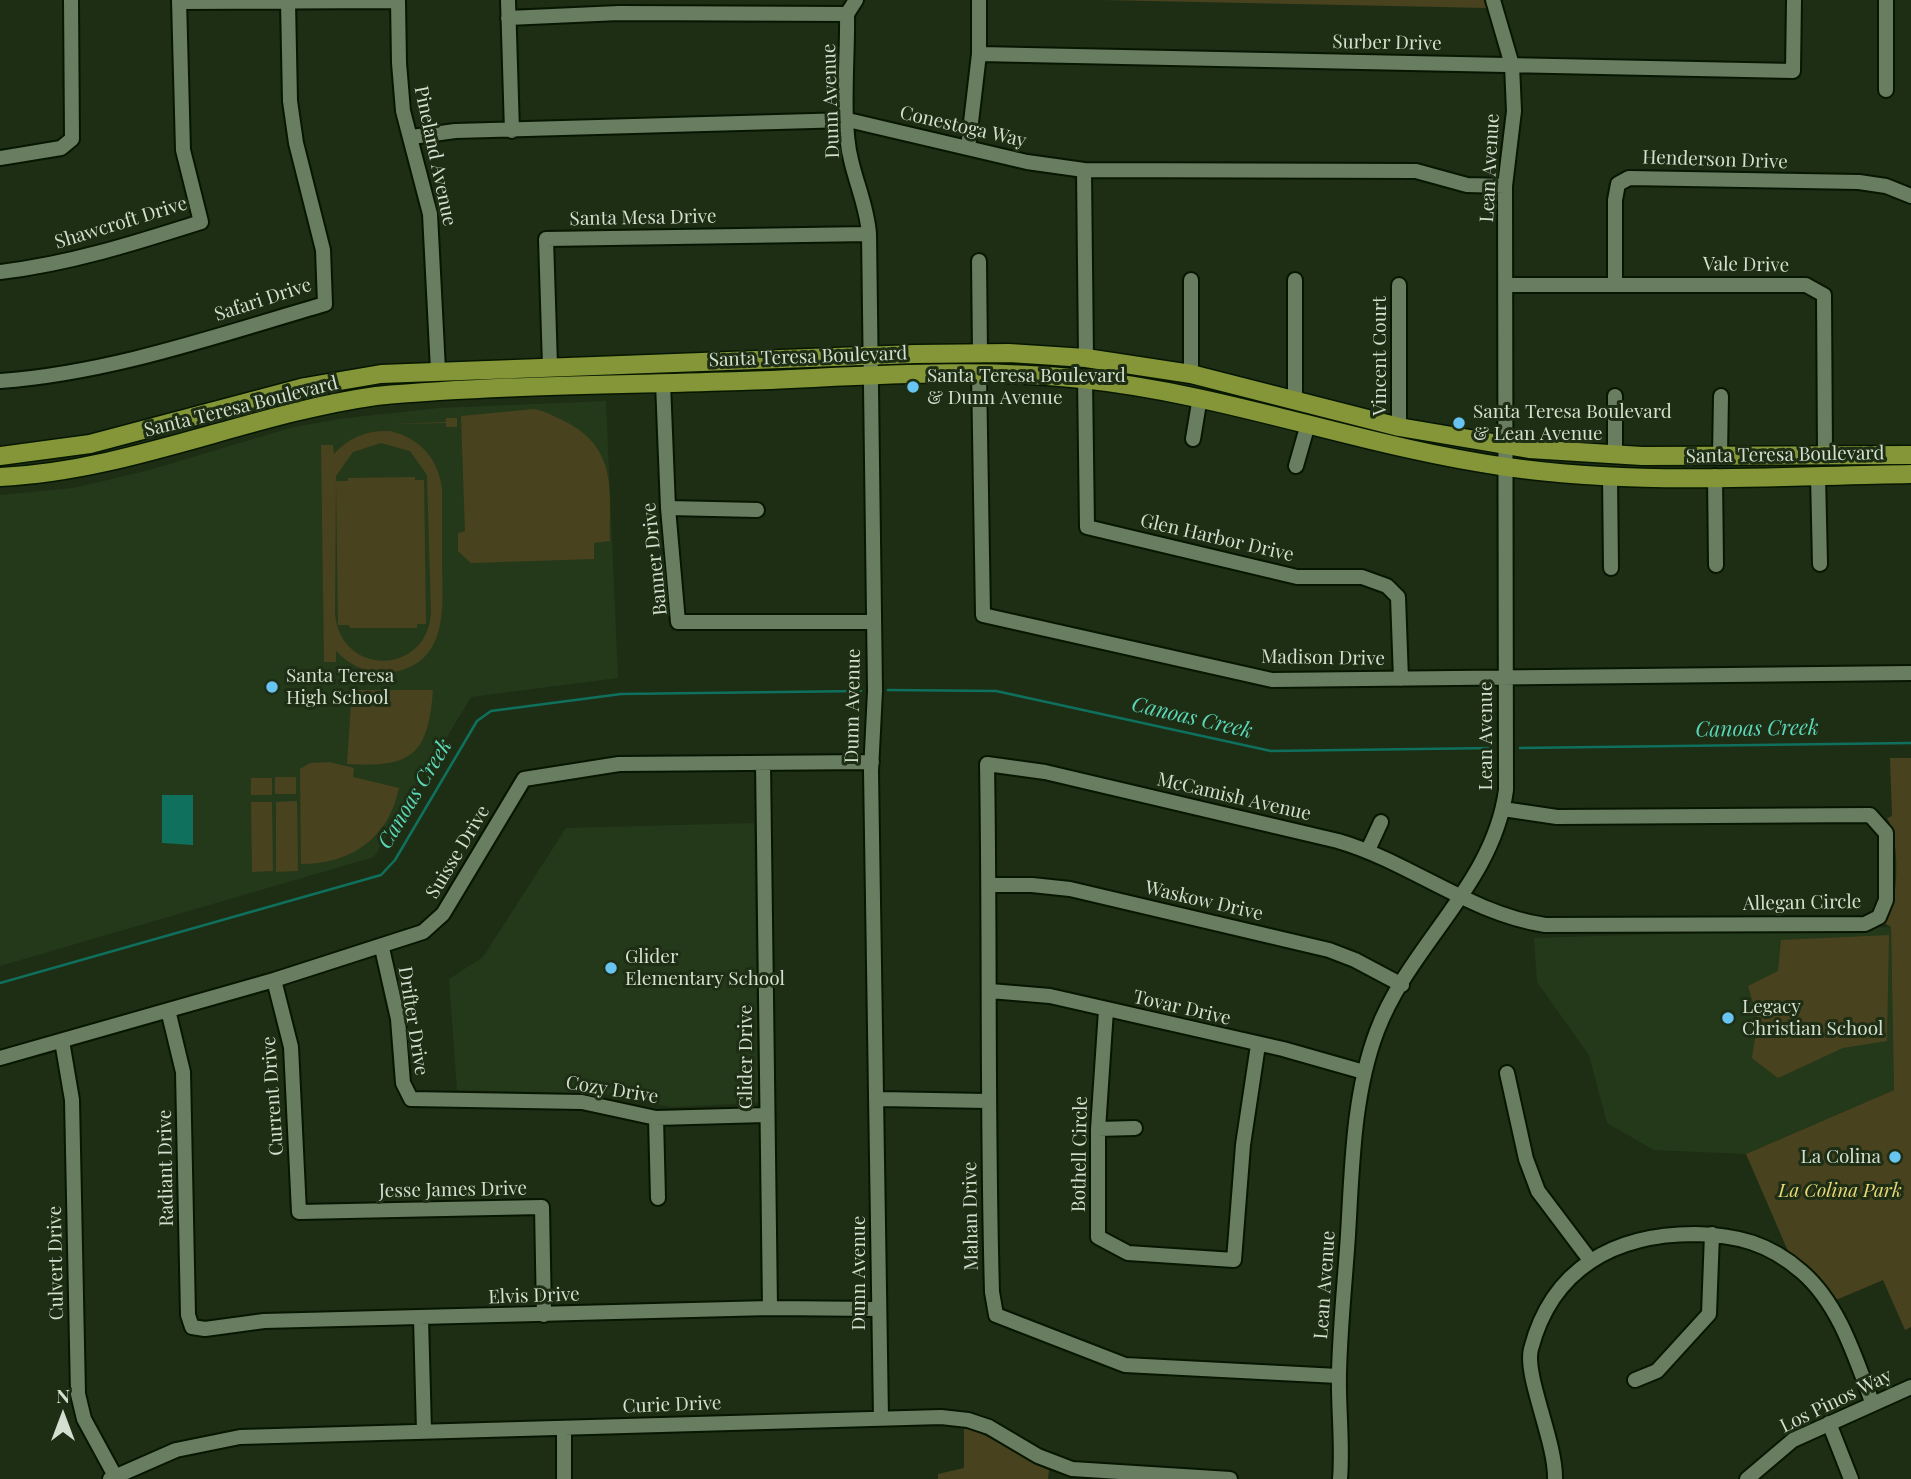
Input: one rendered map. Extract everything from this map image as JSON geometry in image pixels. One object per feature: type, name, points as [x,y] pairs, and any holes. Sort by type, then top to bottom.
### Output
[{"type":"main road","name":"Santa Teresa Boulevard","points":[[0,456],[90,444],[335,381],[438,370],[980,353],[1086,358],[1191,374],[1399,427],[1507,446],[1615,456],[1911,454]]},
{"type":"main road","name":"Santa Teresa Boulevard","points":[[0,477],[57,472],[116,461],[295,411],[365,398],[445,391],[979,373],[1085,379],[1200,397],[1404,449],[1506,467],[1610,476],[1911,474]]},
{"type":"street","points":[[0,158],[61,148],[72,139],[71,0]]},
{"type":"street","points":[[508,0],[512,131]]},
{"type":"street","points":[[508,18],[619,7],[728,7],[847,14],[856,0]]},
{"type":"street","points":[[968,148],[979,54],[979,0]]},
{"type":"street","name":"Lean Avenue","points":[[1340,1479],[1343,1444],[1338,1376],[1351,1180],[1364,1072],[1378,1029],[1402,985],[1483,864],[1503,809],[1507,771],[1505,186],[1514,111],[1512,65],[1493,0]]},
{"type":"street","name":"Surber Drive","points":[[979,54],[1793,71],[1794,0]]},
{"type":"street","points":[[1886,0],[1886,90]]},
{"type":"street","name":"Pineland Avenue","points":[[179,1],[398,1],[403,111],[412,136],[430,214],[438,370]]},
{"type":"street","name":"Shawcroft Drive","points":[[0,272],[36,268],[112,250],[201,222],[183,150],[179,1]]},
{"type":"street","name":"Safari Drive","points":[[0,381],[51,376],[153,354],[325,304],[323,250],[296,143],[290,101],[288,2]]},
{"type":"street","name":"Dunn Avenue","points":[[847,14],[850,159],[864,198],[869,234],[875,691],[872,762],[879,1098],[878,1309],[881,1418]]},
{"type":"street","name":"Conestoga Way","points":[[412,136],[455,131],[848,120],[1027,162],[1084,170],[1416,171],[1467,185],[1505,186]]},
{"type":"street","points":[[1084,170],[1086,358]]},
{"type":"street","name":"Henderson Drive","points":[[1615,284],[1615,200],[1618,184],[1629,178],[1860,182],[1886,186],[1911,195]]},
{"type":"street","name":"Santa Mesa Drive","points":[[550,366],[545,239],[869,234]]},
{"type":"street","points":[[979,261],[980,353]]},
{"type":"street","points":[[1191,280],[1191,374]]},
{"type":"street","points":[[1295,280],[1295,400]]},
{"type":"street","name":"Vincent Court","points":[[1399,285],[1399,427]]},
{"type":"street","name":"Vale Drive","points":[[1506,285],[1806,285],[1824,295],[1825,455]]},
{"type":"street","name":"Madison Drive","points":[[979,373],[983,615],[1272,680],[1911,673]]},
{"type":"street","name":"Glen Harbor Drive","points":[[1085,379],[1087,527],[1297,577],[1362,577],[1376,580],[1398,597],[1402,679]]},
{"type":"street","name":"Banner Drive","points":[[663,383],[668,508],[678,622],[873,622]]},
{"type":"street","points":[[1615,396],[1615,456]]},
{"type":"street","points":[[1720,456],[1721,396]]},
{"type":"street","points":[[1193,439],[1200,397]]},
{"type":"street","points":[[1296,466],[1308,424]]},
{"type":"street","points":[[1818,475],[1820,564]]},
{"type":"street","points":[[1610,476],[1611,568]]},
{"type":"street","points":[[1715,476],[1716,565]]},
{"type":"street","points":[[668,508],[757,510]]},
{"type":"street","name":"Suisse Drive","points":[[0,1058],[382,948],[433,926],[524,779],[619,764],[872,762]]},
{"type":"street","name":"Glider Drive","points":[[763,763],[770,1308]]},
{"type":"street","name":"McCamish Avenue","points":[[987,764],[1045,772],[1368,850],[1462,896]]},
{"type":"street","name":"Mahan Drive","points":[[987,764],[987,1101],[992,1293],[996,1315],[1125,1365],[1338,1376]]},
{"type":"street","name":"Allegan Circle","points":[[1462,896],[1489,910],[1520,921],[1558,926],[1865,923],[1879,917],[1886,900],[1886,833],[1870,815],[1557,817],[1503,809]]},
{"type":"street","points":[[1368,850],[1381,822]]},
{"type":"street","name":"Waskow Drive","points":[[989,885],[1032,885],[1070,889],[1315,947],[1355,960],[1402,985]]},
{"type":"street","name":"Drifter Drive","points":[[382,948],[398,1019],[403,1083],[411,1099]]},
{"type":"street","name":"Current Drive","points":[[274,980],[291,1047],[299,1212]]},
{"type":"street","name":"Tovar Drive","points":[[989,991],[1050,996],[1364,1072]]},
{"type":"street","name":"Radiant Drive","points":[[168,1010],[183,1072],[188,1315],[192,1326]]},
{"type":"street","name":"Bothell Circle","points":[[1106,1010],[1098,1129],[1098,1237],[1128,1253],[1234,1260],[1243,1145],[1258,1045]]},
{"type":"street","name":"Culvert Drive","points":[[62,1041],[72,1100],[78,1394],[84,1419],[113,1478]]},
{"type":"street","points":[[1507,1073],[1526,1159],[1538,1191],[1590,1260]]},
{"type":"street","points":[[879,1098],[987,1101]]},
{"type":"street","name":"Cozy Drive","points":[[411,1099],[582,1102],[656,1118],[766,1115]]},
{"type":"street","points":[[656,1118],[658,1198]]},
{"type":"street","points":[[1098,1129],[1135,1128]]},
{"type":"street","name":"Jesse James Drive","points":[[299,1212],[542,1207],[544,1315]]},
{"type":"street","points":[[1635,1380],[1657,1371],[1709,1314],[1712,1234]]},
{"type":"street","points":[[1555,1479],[1555,1456],[1530,1354],[1544,1313],[1554,1297],[1590,1260],[1630,1241],[1654,1235],[1737,1236],[1760,1243],[1801,1271],[1816,1285],[1835,1312],[1872,1402]]},
{"type":"street","name":"Elvis Drive","points":[[192,1326],[205,1329],[264,1321],[770,1308],[878,1309]]},
{"type":"street","points":[[421,1318],[424,1431]]},
{"type":"street","name":"Los Pinos Way","points":[[1746,1479],[1793,1440],[1872,1402],[1911,1387]]},
{"type":"street","name":"Curie Drive","points":[[113,1478],[176,1450],[240,1437],[881,1418],[968,1420],[1014,1440],[1038,1456],[1072,1469],[1160,1477],[1230,1479]]},
{"type":"street","points":[[1829,1423],[1851,1479]]},
{"type":"street","points":[[564,1428],[564,1479]]},
{"type":"shaded area","name":"Santa Teresa High School","points":[[606,401],[618,678],[471,697],[374,857],[0,966],[0,495],[73,488],[146,471],[290,428],[338,419],[438,408]]},
{"type":"shaded area","name":"Glider Elementary School","points":[[754,823],[758,1103],[670,1107],[603,1094],[457,1090],[449,979],[483,957],[566,828]]},
{"type":"shaded area","name":"Legacy Christian School","points":[[1891,927],[1894,1090],[1746,1154],[1654,1150],[1607,1123],[1589,1055],[1537,982],[1534,938]]},
{"type":"green space","points":[[1101,0],[1484,0],[1487,8]]},
{"type":"green space","points":[[534,409],[570,424],[596,447],[608,475],[610,541],[594,543],[594,559],[471,563],[458,551],[458,533],[465,531],[461,416]]},
{"type":"green space","points":[[446,418],[457,418],[457,427],[446,427],[446,423],[387,424],[446,422]]},
{"type":"green space","points":[[382,431],[401,434],[419,445],[437,469],[442,490],[443,598],[439,631],[424,657],[412,666],[394,672],[378,673],[348,662],[336,651],[336,662],[324,662],[321,445],[333,445],[334,454],[353,439]],"holes":[[[381,443],[410,451],[427,475],[431,613],[426,634],[415,649],[400,658],[384,661],[367,658],[352,649],[341,635],[335,614],[336,476],[353,452]]]},
{"type":"green space","points":[[415,477],[415,480],[424,480],[426,624],[417,624],[417,628],[350,628],[349,625],[338,625],[336,481],[348,481],[348,478]]},
{"type":"green space","points":[[352,690],[433,690],[427,730],[421,743],[412,753],[387,763],[347,764]]},
{"type":"green space","name":"La Colina Park","points":[[1890,758],[1911,758],[1911,1327],[1905,1330],[1883,1280],[1836,1300],[1821,1280],[1791,1258],[1746,1154],[1894,1090],[1891,927],[1884,923],[1893,903],[1896,872],[1894,840],[1887,818],[1892,816]]},
{"type":"green space","points":[[329,762],[354,768],[353,777],[399,788],[386,821],[365,845],[336,859],[301,864],[300,769],[310,763]]},
{"type":"green space","points":[[275,777],[296,777],[296,794],[275,794]]},
{"type":"green space","points":[[251,778],[272,778],[272,795],[251,795]]},
{"type":"green space","points":[[297,801],[298,871],[276,872],[276,802]]},
{"type":"green space","points":[[251,802],[272,802],[273,871],[252,872]]},
{"type":"green space","points":[[1889,935],[1887,1041],[1843,1048],[1778,1078],[1752,1058],[1758,1019],[1748,986],[1778,971],[1781,940]]},
{"type":"green space","points":[[964,1428],[986,1436],[1049,1470],[1048,1479],[938,1479],[938,1474],[964,1468]]},
{"type":"water","points":[[162,795],[193,795],[193,845],[162,843]]},
{"type":"waterway","name":"Canoas Creek","points":[[888,690],[996,691],[1271,751],[1493,748]]},
{"type":"waterway","name":"Canoas Creek","points":[[0,983],[381,875],[395,860],[477,721],[491,711],[621,694],[861,691]]},
{"type":"waterway","name":"Canoas Creek","points":[[1520,748],[1911,743]]},
{"type":"place","name":"Santa Teresa Boulevard & Dunn Avenue","points":[[913,387]]},
{"type":"place","name":"Santa Teresa Boulevard & Lean Avenue","points":[[1459,423]]},
{"type":"place","name":"Santa Teresa High School","points":[[272,687]]},
{"type":"place","name":"Glider Elementary School","points":[[611,968]]},
{"type":"place","name":"Legacy Christian School","points":[[1728,1018]]},
{"type":"place","name":"La Colina","points":[[1895,1157]]}]
